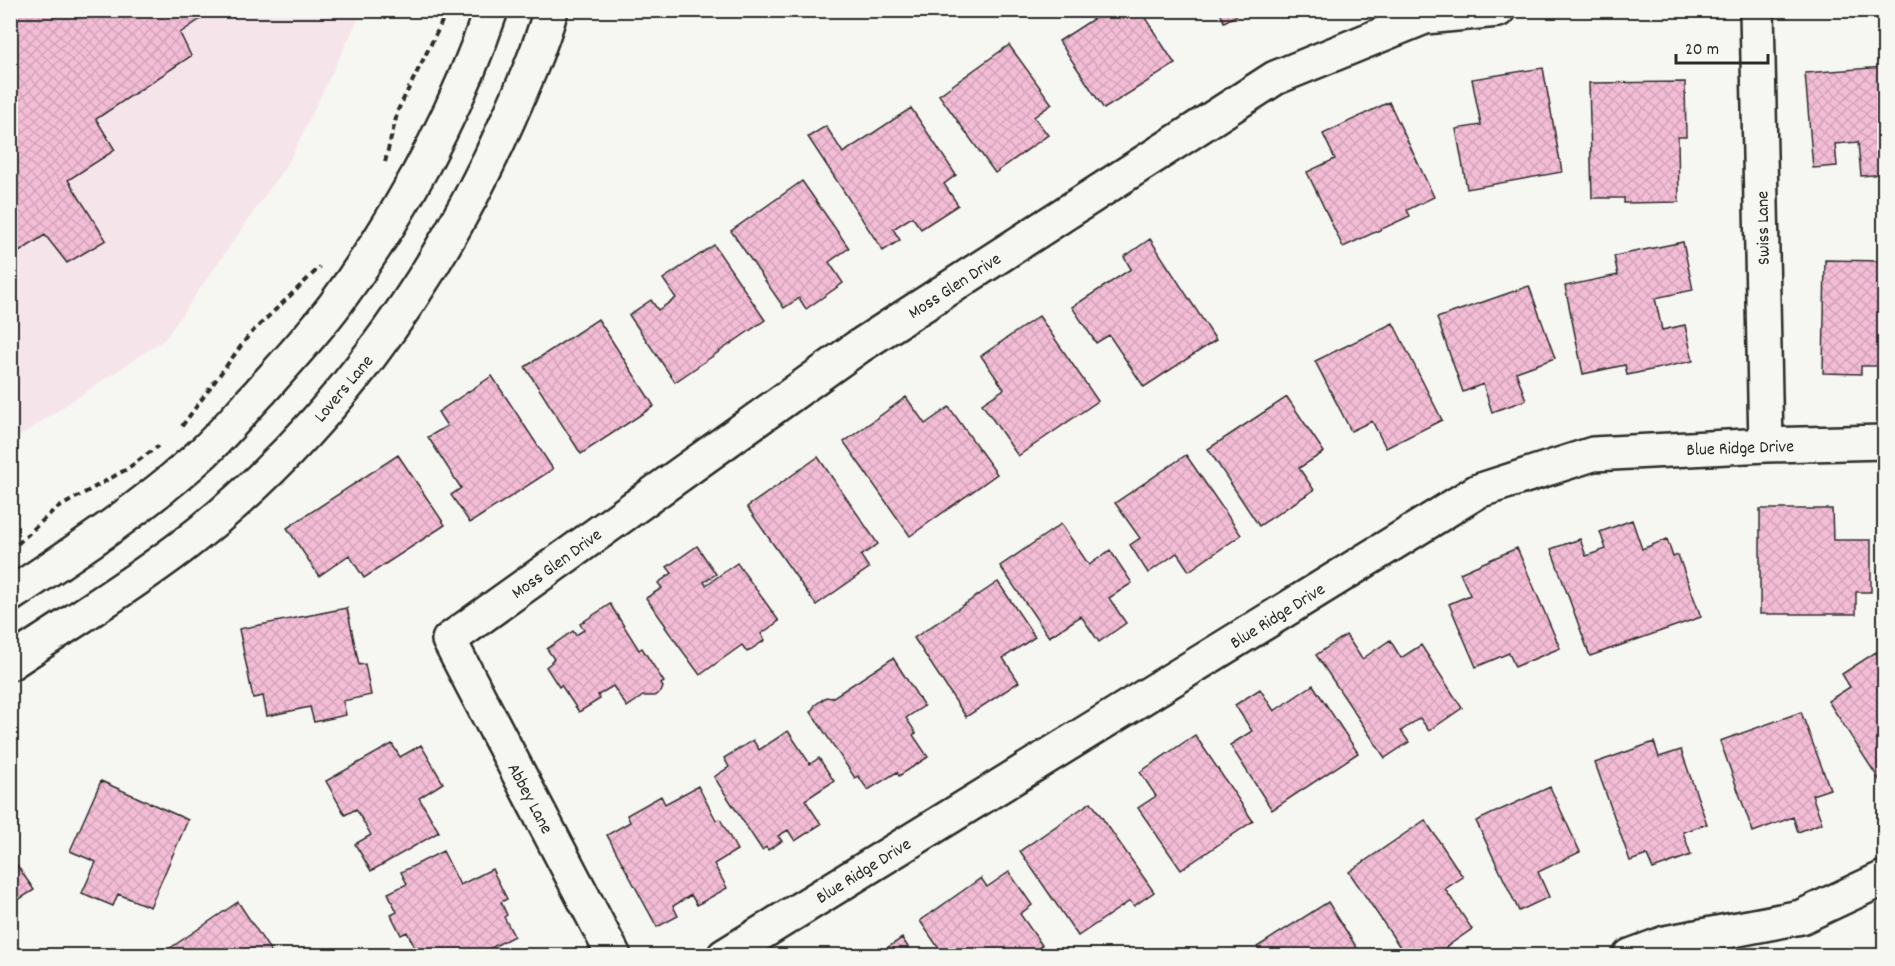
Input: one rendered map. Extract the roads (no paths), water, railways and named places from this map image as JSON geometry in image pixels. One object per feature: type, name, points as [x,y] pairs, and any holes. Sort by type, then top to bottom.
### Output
[{"type":"street","points":[[10,595],[106,530],[180,472],[212,443],[294,355],[333,306],[376,244],[412,185],[442,130],[469,71],[491,10]]},
{"type":"street","name":"Lovers Lane","points":[[10,663],[143,575],[207,526],[303,435],[365,364],[433,266],[464,212],[519,96],[543,37],[551,10]]},
{"type":"street","name":"Moss Glen Drive","points":[[449,640],[858,347],[1275,78],[1425,17],[1498,10]]},
{"type":"street","name":"Swiss Lane","points":[[1757,10],[1766,445]]},
{"type":"street","name":"Blue Ridge Drive","points":[[724,956],[1478,491],[1593,454],[1766,445],[1884,442]]},
{"type":"street","name":"Abbey Lane","points":[[449,640],[614,956]]},
{"type":"street","points":[[1630,956],[1665,943],[1801,917],[1884,878]]}]
